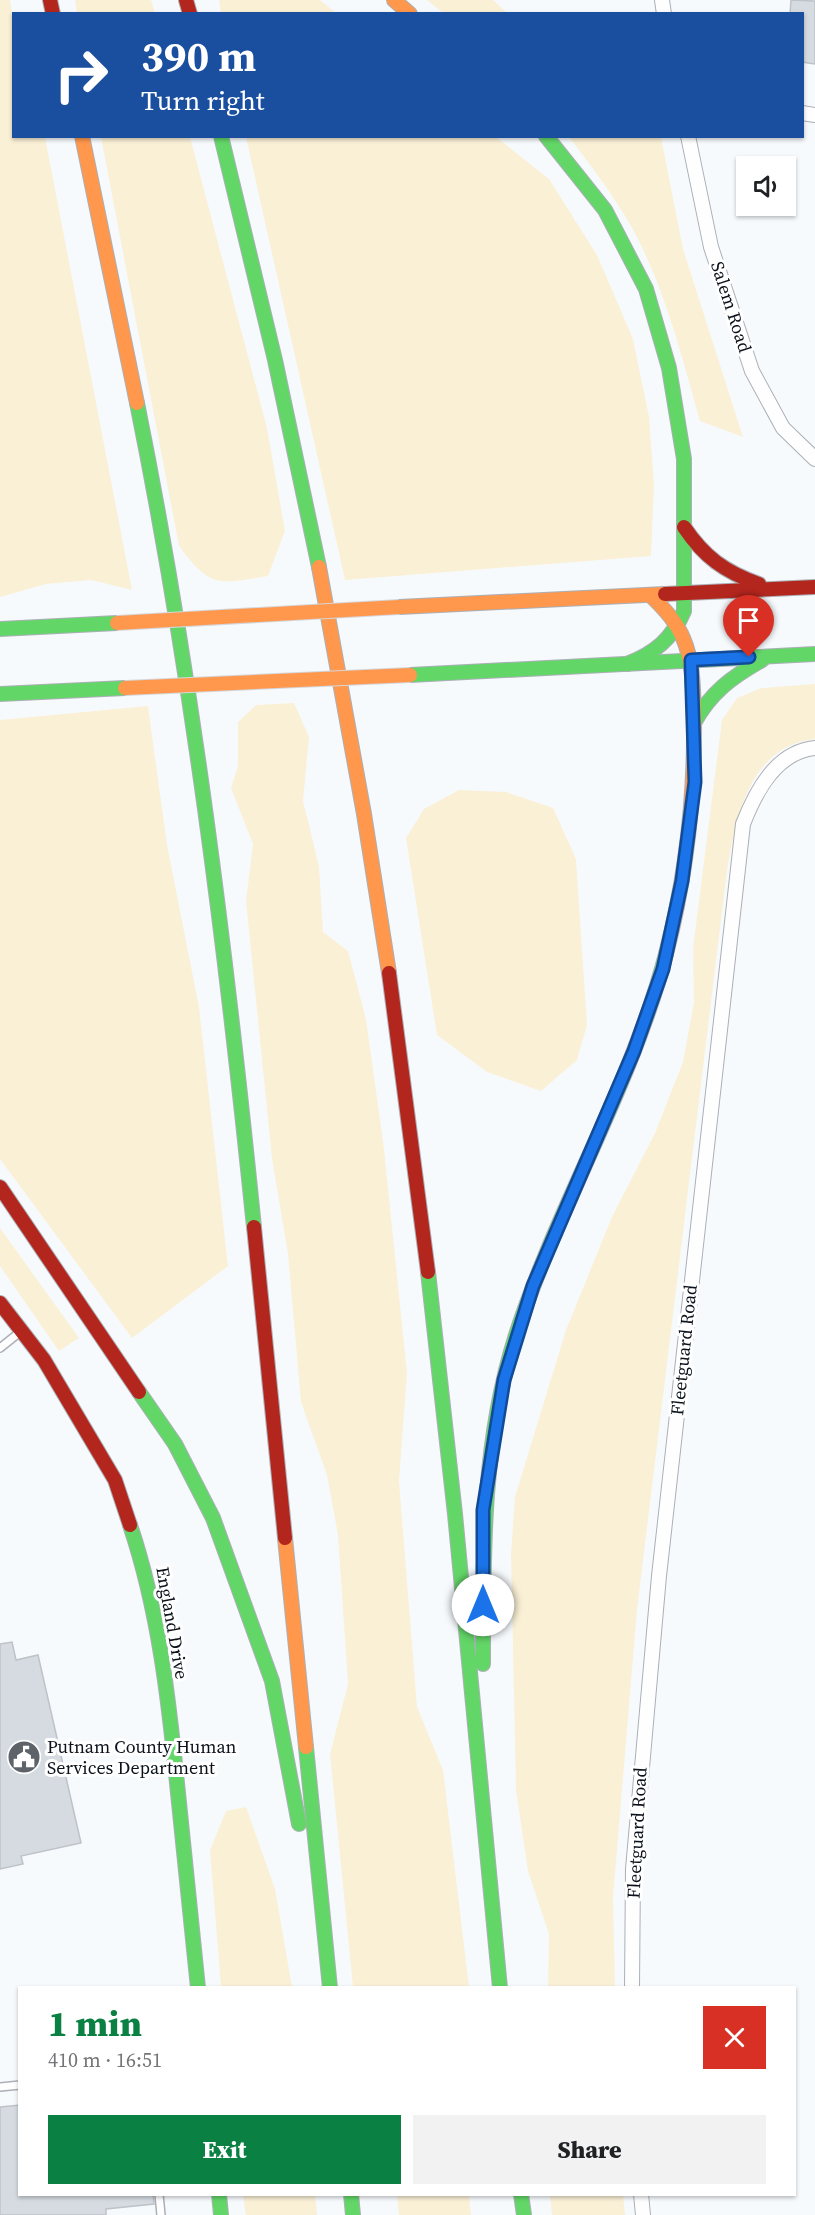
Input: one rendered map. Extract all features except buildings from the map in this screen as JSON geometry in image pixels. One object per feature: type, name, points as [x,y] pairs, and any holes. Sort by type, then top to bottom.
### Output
[{"type":"main road","points":[[394,0],[408,12]]},
{"type":"main road","points":[[82,138],[159,513],[202,779],[237,1062],[330,1986]]},
{"type":"main road","points":[[222,138],[249,246],[320,570],[399,1039],[430,1287],[500,1986]]},
{"type":"main road","points":[[548,138],[605,210],[646,289],[669,368],[684,459],[686,594],[678,626],[671,638],[658,650],[627,664]]},
{"type":"main road","points":[[684,527],[710,563],[727,573],[773,589]]},
{"type":"main road","points":[[0,629],[815,587]]},
{"type":"main road","points":[[482,1796],[483,1510],[504,1380],[533,1286],[634,1051],[663,969],[685,859],[695,782],[691,660],[678,626],[668,611],[651,595]]},
{"type":"main road","points":[[0,694],[815,654]]},
{"type":"main road","points":[[694,724],[705,702],[720,684],[768,657]]},
{"type":"main road","points":[[0,1187],[175,1444],[213,1518],[272,1681],[330,1986]]},
{"type":"main road","name":"England Drive","points":[[0,1303],[44,1360],[115,1480],[141,1557],[159,1636],[170,1716],[198,1986]]},
{"type":"main road","points":[[219,2196],[220,2215]]},
{"type":"main road","points":[[351,2196],[353,2215]]},
{"type":"main road","points":[[521,2196],[524,2215]]},
{"type":"street","name":"Salem Road","points":[[688,138],[711,247],[752,371],[783,428],[815,459]]},
{"type":"street","name":"Fleetguard Road","points":[[632,1986],[633,1869],[659,1576],[743,824],[755,795],[774,770],[799,750],[815,748]]},
{"type":"street","points":[[641,2196],[643,2215]]},
{"type":"lane","points":[[0,1348],[22,1330]]},
{"type":"lane","points":[[0,2087],[18,2085]]},
{"type":"lane","points":[[159,2196],[161,2215]]},
{"type":"shaded area","points":[[0,0],[10,0],[12,12],[12,138],[45,138],[132,590],[91,580],[46,584],[0,597]]},
{"type":"shaded area","points":[[75,0],[151,0],[155,12],[77,12]]},
{"type":"shaded area","points":[[219,0],[320,0],[335,12],[221,12]]},
{"type":"shaded area","points":[[427,0],[493,0],[506,12],[442,12]]},
{"type":"shaded area","points":[[101,138],[190,138],[267,428],[285,531],[268,576],[238,581],[217,580],[199,570],[179,546]]},
{"type":"shaded area","points":[[246,138],[497,138],[549,179],[597,255],[633,339],[649,417],[654,484],[651,556],[345,580]]},
{"type":"shaded area","points":[[570,138],[661,138],[683,249],[743,437],[700,421],[659,286],[633,229],[598,175]]},
{"type":"shaded area","points":[[815,684],[815,739],[793,745],[775,755],[761,770],[741,808],[727,871],[637,1610],[613,1898],[615,1986],[548,1986],[549,1934],[528,1871],[516,1790],[511,1554],[515,1497],[566,1330],[612,1217],[655,1133],[683,1062],[694,1002],[693,948],[722,720],[737,698],[761,688]]},
{"type":"shaded area","points":[[294,703],[309,737],[303,801],[319,866],[323,932],[348,951],[366,1019],[384,1149],[407,1373],[399,1481],[417,1707],[443,1770],[469,1986],[353,1986],[330,1754],[348,1684],[338,1535],[327,1475],[301,1402],[288,1254],[272,1159],[246,901],[253,844],[231,788],[238,766],[238,722],[256,705]]},
{"type":"shaded area","points":[[148,706],[167,845],[199,1007],[228,1266],[132,1338],[0,1159],[0,720]]},
{"type":"shaded area","points":[[459,790],[506,792],[553,808],[576,859],[587,1025],[577,1060],[541,1091],[487,1072],[437,1035],[406,838],[424,809]]},
{"type":"shaded area","points":[[0,1228],[79,1338],[59,1351],[0,1266]]},
{"type":"shaded area","points":[[246,1807],[275,1889],[292,1986],[221,1986],[210,1850],[226,1811]]},
{"type":"shaded area","points":[[243,2196],[315,2196],[317,2215],[246,2215]]},
{"type":"shaded area","points":[[397,2196],[469,2196],[471,2215],[399,2215]]},
{"type":"shaded area","points":[[550,2196],[623,2196],[625,2215],[552,2215]]},
{"type":"traffic: fast","points":[[221,138],[275,360],[319,567]]},
{"type":"traffic: fast","points":[[548,138],[605,210],[646,289],[669,368],[684,459],[684,611],[674,630],[662,644],[627,664]]},
{"type":"traffic: fast","points":[[137,403],[175,608],[206,814],[232,1020],[254,1227]]},
{"type":"traffic: fast","points":[[0,629],[117,623]]},
{"type":"traffic: fast","points":[[410,675],[815,654]]},
{"type":"traffic: fast","points":[[694,723],[708,702],[723,686],[762,660]]},
{"type":"traffic: fast","points":[[0,694],[125,688]]},
{"type":"traffic: fast","points":[[483,1664],[484,1539],[487,1498],[496,1416],[505,1375],[533,1287],[634,1051],[666,954]]},
{"type":"traffic: fast","points":[[428,1272],[455,1514],[500,1986]]},
{"type":"traffic: fast","points":[[139,1392],[175,1444],[213,1518],[272,1681],[299,1824]]},
{"type":"traffic: fast","points":[[130,1525],[140,1557],[162,1657],[175,1759],[198,1986]]},
{"type":"traffic: fast","points":[[306,1747],[330,1986]]},
{"type":"traffic: fast","points":[[219,2196],[221,2215]]},
{"type":"traffic: fast","points":[[351,2196],[353,2215]]},
{"type":"traffic: fast","points":[[521,2196],[524,2215]]},
{"type":"traffic: slow","points":[[394,0],[408,12]]},
{"type":"traffic: slow","points":[[82,138],[137,403]]},
{"type":"traffic: slow","points":[[319,567],[364,814],[389,973]]},
{"type":"traffic: slow","points":[[399,607],[665,594]]},
{"type":"traffic: slow","points":[[650,595],[669,615],[680,632],[687,648],[693,688],[694,749],[691,808],[684,867],[666,954]]},
{"type":"traffic: slow","points":[[117,623],[399,607]]},
{"type":"traffic: slow","points":[[125,688],[410,675]]},
{"type":"traffic: slow","points":[[285,1538],[306,1747]]},
{"type":"traffic: jam","points":[[50,0],[53,12]]},
{"type":"traffic: jam","points":[[186,0],[189,12]]},
{"type":"traffic: jam","points":[[684,527],[699,547],[716,562],[759,584]]},
{"type":"traffic: jam","points":[[665,594],[815,587]]},
{"type":"traffic: jam","points":[[389,973],[428,1272]]},
{"type":"traffic: jam","points":[[0,1187],[139,1392]]},
{"type":"traffic: jam","points":[[254,1227],[285,1538]]},
{"type":"traffic: jam","points":[[0,1303],[44,1360],[115,1480],[130,1525]]},
{"type":"place","name":"Putnam County Human Services Department","points":[[24,1757]]},
{"type":"route","points":[[483,1605],[483,1510],[504,1380],[533,1286],[634,1051],[663,969],[682,881],[695,782],[691,660],[749,657]]}]
